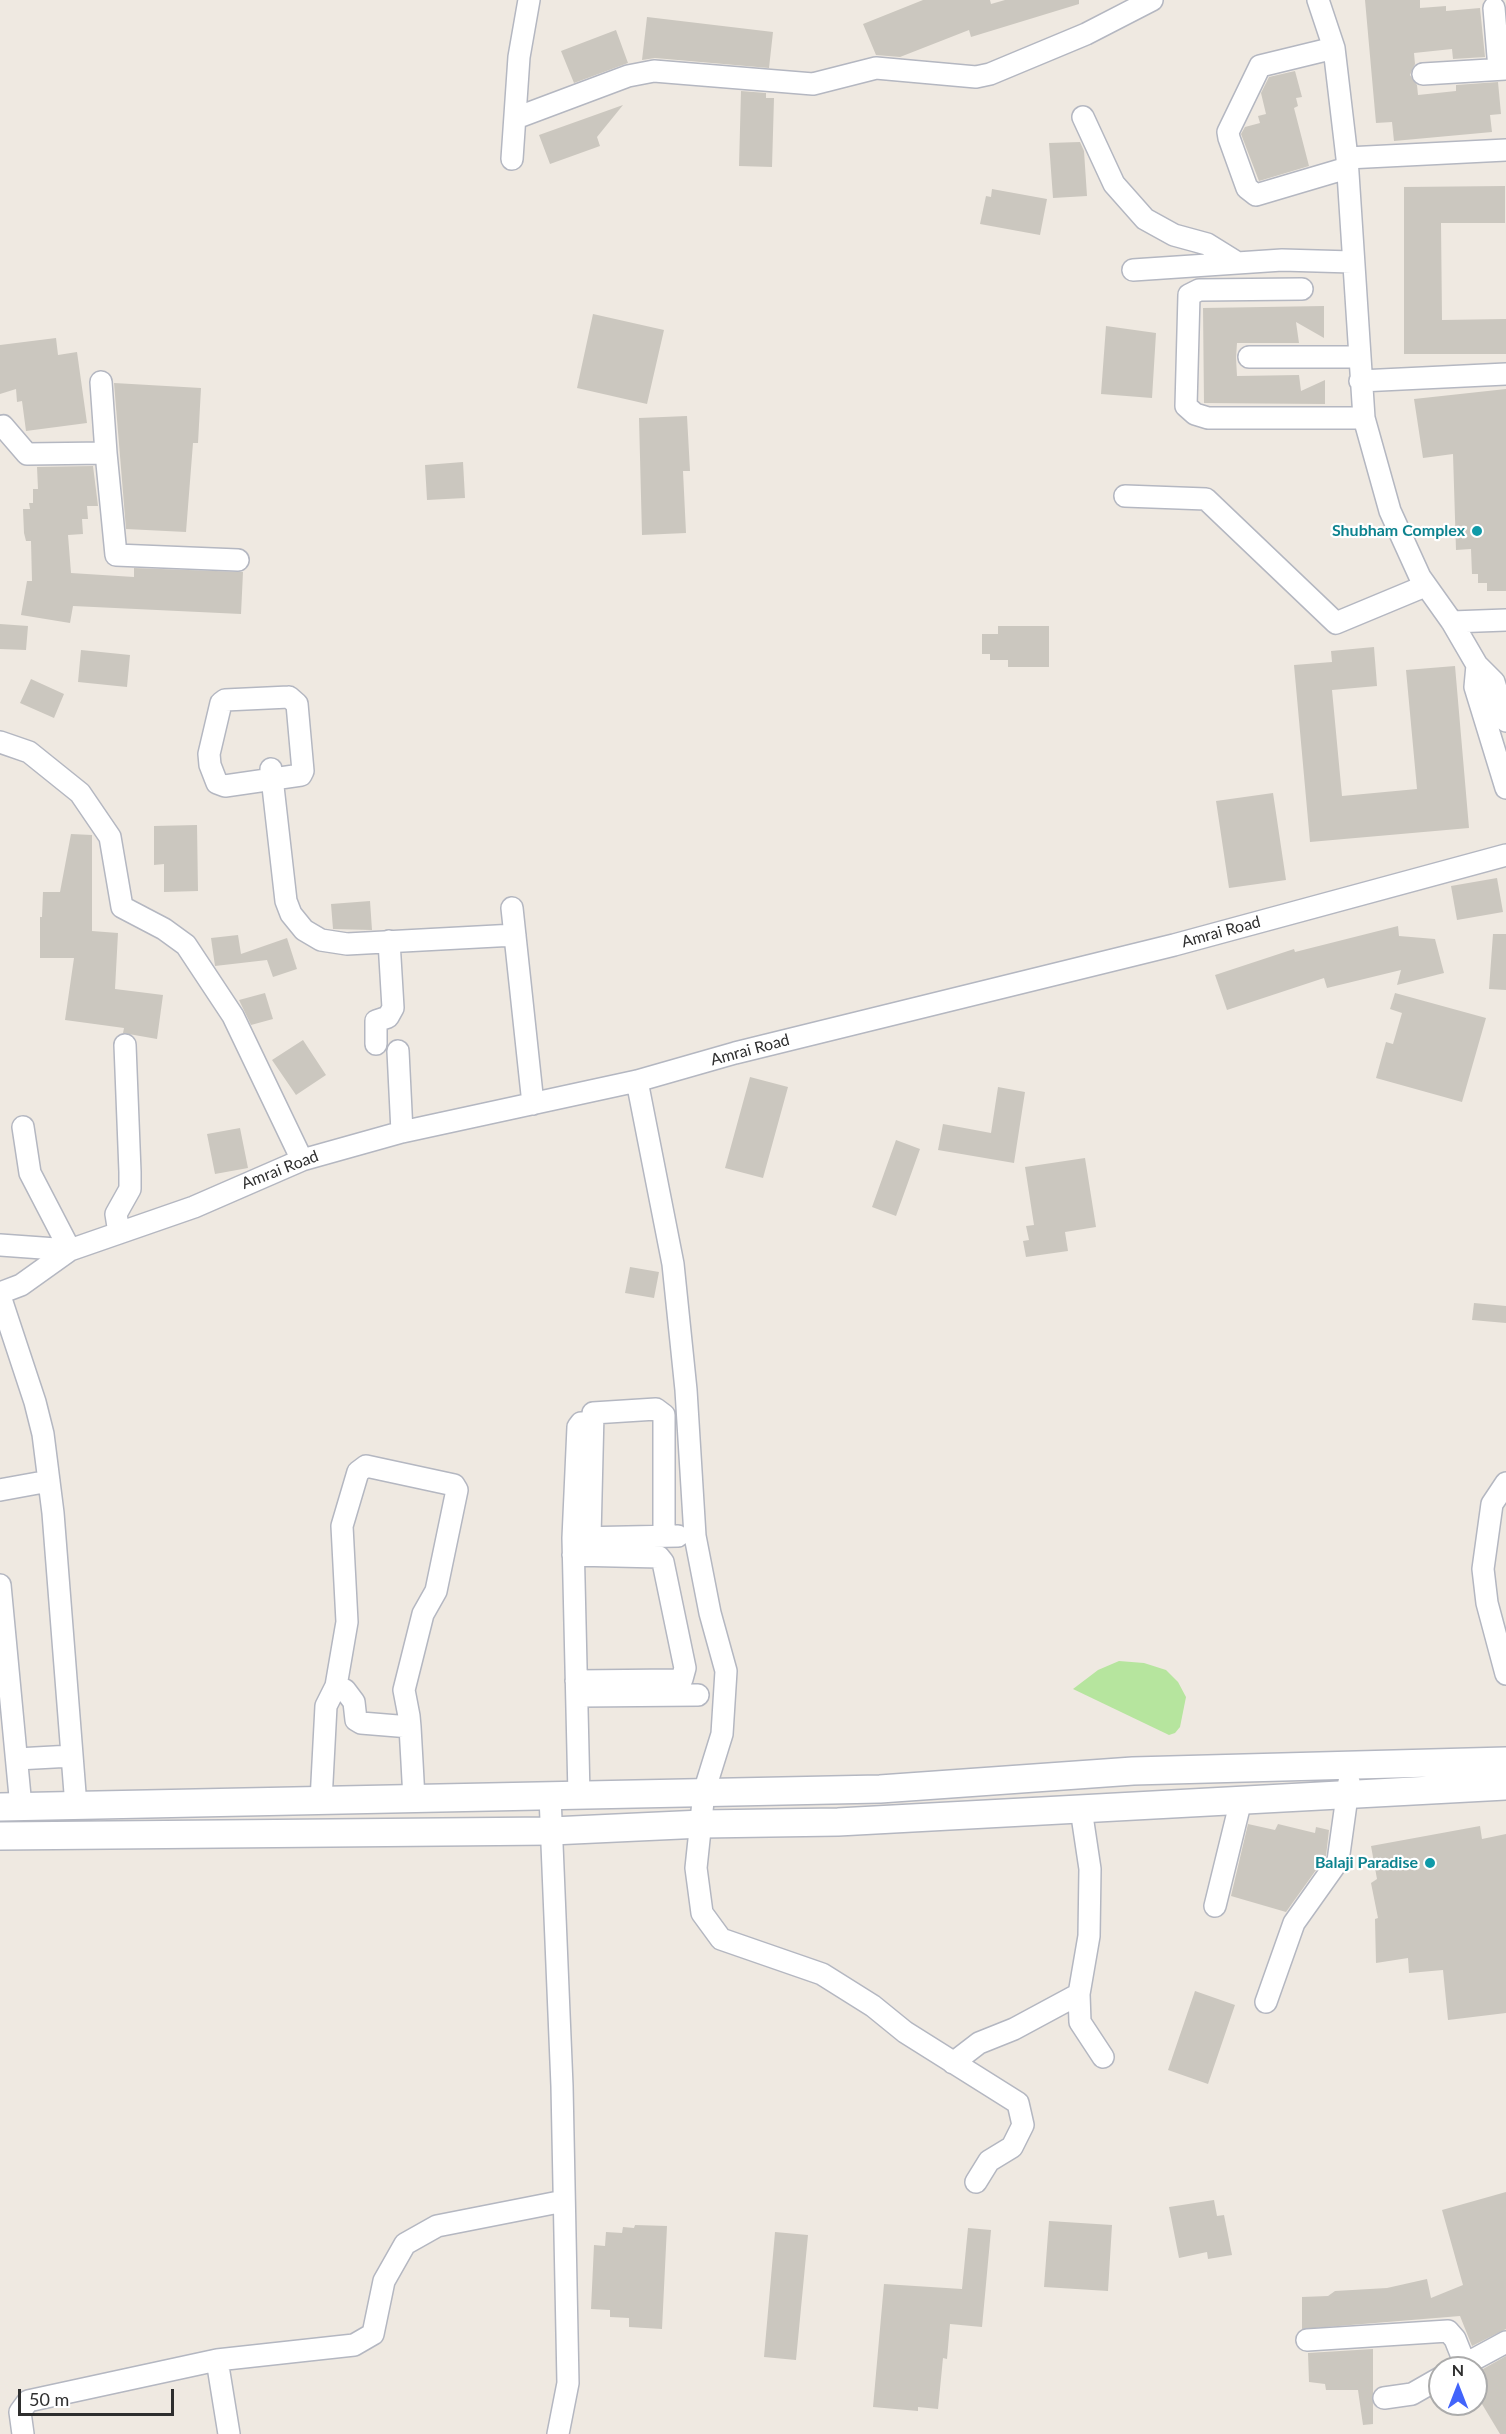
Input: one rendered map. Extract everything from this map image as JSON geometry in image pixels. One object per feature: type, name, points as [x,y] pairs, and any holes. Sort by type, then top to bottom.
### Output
[{"type":"street","points":[[512,159],[519,57],[529,0]]},
{"type":"street","points":[[516,118],[628,76],[654,71],[813,84],[876,68],[976,77],[990,74],[1086,34],[1152,0]]},
{"type":"street","points":[[1318,0],[1334,48],[1347,163],[1364,418],[1390,511],[1425,586],[1452,622],[1477,665],[1494,681],[1506,720]]},
{"type":"street","points":[[1423,74],[1502,69],[1494,8]]},
{"type":"street","points":[[1334,48],[1260,66],[1228,132],[1228,138],[1247,188],[1256,195],[1347,163],[1506,150]]},
{"type":"street","points":[[1083,117],[1114,184],[1145,219],[1174,235],[1207,244],[1236,262]]},
{"type":"street","points":[[1133,270],[1282,260],[1352,262]]},
{"type":"street","points":[[1282,260],[1292,289],[1199,290],[1189,295],[1186,406],[1195,414],[1208,418],[1364,418]]},
{"type":"street","points":[[1249,357],[1359,357]]},
{"type":"street","points":[[1360,381],[1506,374]]},
{"type":"street","points":[[101,382],[116,555],[238,560]]},
{"type":"street","points":[[0,427],[3,426],[27,454],[106,453]]},
{"type":"street","points":[[1125,496],[1206,499],[1336,623],[1425,586]]},
{"type":"street","points":[[1452,622],[1506,620]]},
{"type":"street","points":[[1477,665],[1475,687],[1506,788]]},
{"type":"street","points":[[289,697],[295,700],[303,771],[298,777],[271,775],[225,786],[217,783],[209,754],[219,707],[225,700],[289,697]]},
{"type":"street","points":[[0,742],[29,752],[80,793],[110,837],[122,907],[164,929],[186,945],[233,1016],[302,1160]]},
{"type":"street","points":[[271,775],[286,901],[291,914],[304,930],[321,940],[347,944],[515,935]]},
{"type":"street","name":"Amrai Road","points":[[0,1245],[70,1250],[194,1207],[302,1160],[402,1132],[637,1081],[735,1053],[1174,945],[1506,855]]},
{"type":"street","points":[[512,908],[533,1104]]},
{"type":"street","points":[[376,1044],[376,1020],[388,1017],[393,1008],[389,942]]},
{"type":"street","points":[[119,1233],[116,1214],[130,1189],[126,1045]]},
{"type":"street","points":[[398,1051],[402,1132]]},
{"type":"street","points":[[637,1081],[673,1264],[686,1390],[695,1536],[710,1612],[726,1671],[722,1734],[704,1792],[696,1868],[697,1890],[702,1913],[721,1939],[822,1974],[953,2063],[1018,2103],[1023,2125],[1012,2147],[989,2161],[976,2182]]},
{"type":"street","points":[[23,1127],[30,1173],[70,1250],[21,1285],[0,1295],[35,1402],[49,1481],[76,1806]]},
{"type":"street","points":[[579,1795],[576,1688],[579,1543],[578,1427],[581,1423],[591,1423],[596,1411],[656,1409],[664,1415],[664,1536]]},
{"type":"street","points":[[321,1801],[326,1706],[336,1686],[347,1622],[342,1526],[358,1472],[366,1466],[454,1485],[457,1496],[436,1591],[423,1614],[404,1690],[410,1727],[414,1799]]},
{"type":"street","points":[[0,1490],[49,1481]]},
{"type":"street","points":[[1506,1483],[1492,1504],[1483,1569],[1487,1603],[1506,1674]]},
{"type":"street","points":[[579,1543],[664,1536],[695,1536]]},
{"type":"street","points":[[576,1688],[682,1679],[685,1668],[663,1562],[659,1557],[579,1543]]},
{"type":"street","points":[[0,1585],[16,1759],[10,1807],[838,1790],[1133,1771],[1506,1761]]},
{"type":"street","points":[[336,1686],[345,1690],[354,1702],[356,1720],[361,1724],[410,1727]]},
{"type":"street","points":[[576,1688],[698,1695]]},
{"type":"street","points":[[16,1759],[72,1756]]},
{"type":"street","points":[[1266,2002],[1294,1923],[1338,1861],[1350,1764]]},
{"type":"street","points":[[0,1836],[552,1831],[702,1824],[838,1822],[1506,1786]]},
{"type":"street","points":[[838,1790],[838,1822]]},
{"type":"street","points":[[550,1796],[568,2383],[558,2434]]},
{"type":"street","points":[[1215,1906],[1241,1800]]},
{"type":"street","points":[[1081,1809],[1090,1869],[1089,1936],[1079,1994],[1080,2022],[1103,2057]]},
{"type":"street","points":[[953,2063],[979,2043],[1014,2029],[1079,1994]]},
{"type":"street","points":[[23,2434],[20,2412],[28,2401],[217,2360],[354,2345],[373,2334],[384,2281],[405,2244],[437,2226],[564,2201]]},
{"type":"street","points":[[1307,2340],[1448,2331],[1455,2339],[1459,2356]]},
{"type":"street","points":[[1480,2356],[1506,2342]]},
{"type":"street","points":[[217,2360],[229,2434]]},
{"type":"street","points":[[1384,2398],[1412,2394],[1428,2385]]},
{"type":"green space","points":[[1119,1661],[1144,1663],[1166,1670],[1178,1682],[1186,1697],[1180,1727],[1175,1733],[1169,1735],[1073,1689],[1098,1670]]},
{"type":"building","points":[[923,0],[990,0],[991,4],[1005,0],[1079,0],[1079,4],[971,37],[969,30],[900,57],[876,55],[863,24]]},
{"type":"building","points":[[1365,0],[1420,0],[1420,8],[1446,6],[1446,11],[1480,8],[1485,57],[1453,59],[1452,49],[1414,53],[1415,64],[1410,75],[1417,85],[1418,95],[1456,91],[1456,85],[1498,82],[1501,114],[1490,115],[1492,132],[1394,141],[1392,122],[1376,123]]},
{"type":"building","points":[[647,17],[773,32],[769,68],[655,58],[642,60]]},
{"type":"building","points":[[616,30],[628,63],[574,83],[561,51]]},
{"type":"building","points":[[1295,71],[1302,97],[1296,98],[1298,106],[1294,108],[1309,166],[1259,181],[1241,134],[1245,127],[1260,123],[1258,116],[1266,114],[1261,93],[1269,77]]},
{"type":"building","points":[[741,91],[766,93],[766,98],[774,98],[772,167],[739,166]]},
{"type":"building","points":[[623,105],[597,137],[600,146],[550,164],[539,135]]},
{"type":"building","points":[[1080,142],[1084,151],[1087,196],[1053,198],[1049,143]]},
{"type":"building","points":[[1505,186],[1505,223],[1441,223],[1442,320],[1506,319],[1506,354],[1404,354],[1404,187]]},
{"type":"building","points":[[992,189],[1047,199],[1040,235],[980,224],[986,196],[991,197]]},
{"type":"building","points":[[1324,306],[1324,338],[1296,322],[1299,343],[1237,343],[1236,358],[1237,376],[1299,375],[1301,391],[1325,380],[1325,404],[1204,403],[1203,308]]},
{"type":"building","points":[[593,314],[664,330],[647,404],[577,388]]},
{"type":"building","points":[[1106,326],[1156,333],[1152,398],[1101,394]]},
{"type":"building","points":[[56,338],[58,355],[77,352],[87,423],[26,431],[22,401],[17,402],[16,389],[0,394],[0,345]]},
{"type":"building","points":[[114,383],[201,388],[198,443],[193,443],[186,532],[126,529]]},
{"type":"building","points":[[1506,389],[1506,591],[1487,591],[1487,583],[1478,583],[1478,574],[1472,574],[1471,549],[1456,550],[1453,454],[1423,458],[1414,399]]},
{"type":"building","points":[[687,416],[690,471],[683,471],[686,533],[642,535],[639,418]]},
{"type":"building","points":[[463,462],[465,498],[427,500],[425,465]]},
{"type":"building","points":[[93,466],[98,506],[87,506],[88,519],[82,519],[83,534],[68,535],[71,573],[134,577],[134,568],[243,572],[241,614],[73,606],[70,623],[21,615],[27,581],[32,581],[31,541],[26,541],[24,533],[23,509],[30,509],[29,503],[33,503],[33,489],[38,489],[37,467]]},
{"type":"building","points":[[0,624],[28,626],[26,650],[0,649]]},
{"type":"building","points":[[998,626],[1049,626],[1049,667],[1008,667],[1008,660],[990,660],[990,654],[982,654],[982,634],[998,634]]},
{"type":"building","points":[[1374,647],[1377,686],[1332,690],[1342,796],[1417,789],[1406,670],[1455,666],[1469,828],[1310,842],[1294,665],[1332,662],[1331,651]]},
{"type":"building","points":[[81,650],[130,655],[127,687],[78,682]]},
{"type":"building","points":[[31,679],[64,694],[54,718],[20,703]]},
{"type":"building","points":[[1273,793],[1286,880],[1229,888],[1216,801]]},
{"type":"building","points":[[197,825],[198,891],[164,892],[164,864],[154,865],[154,826]]},
{"type":"building","points":[[71,834],[92,835],[92,931],[118,933],[115,989],[163,995],[157,1039],[123,1033],[124,1028],[65,1020],[74,958],[40,958],[40,917],[42,917],[43,892],[60,892]]},
{"type":"building","points":[[1497,878],[1503,912],[1457,920],[1451,886]]},
{"type":"building","points":[[370,901],[372,930],[333,929],[331,904]]},
{"type":"building","points":[[1398,926],[1399,936],[1435,939],[1444,973],[1397,985],[1401,970],[1327,988],[1324,978],[1227,1010],[1215,975],[1294,949],[1295,952]]},
{"type":"building","points":[[1493,934],[1506,934],[1506,990],[1489,989]]},
{"type":"building","points":[[238,935],[241,954],[287,938],[297,969],[273,977],[267,960],[215,966],[211,938]]},
{"type":"building","points":[[265,993],[273,1019],[251,1025],[239,1000]]},
{"type":"building","points":[[1395,993],[1486,1018],[1462,1102],[1376,1078],[1386,1042],[1393,1044],[1402,1013],[1390,1009]]},
{"type":"building","points":[[303,1040],[326,1075],[296,1095],[272,1060]]},
{"type":"building","points":[[750,1077],[788,1087],[763,1178],[725,1168]]},
{"type":"building","points":[[998,1087],[1025,1092],[1014,1163],[938,1150],[943,1124],[991,1133]]},
{"type":"building","points":[[240,1128],[248,1168],[215,1174],[207,1134]]},
{"type":"building","points":[[896,1140],[920,1149],[896,1216],[872,1207]]},
{"type":"building","points":[[1085,1158],[1096,1227],[1065,1232],[1068,1251],[1026,1257],[1023,1241],[1029,1240],[1026,1226],[1034,1225],[1025,1167]]},
{"type":"building","points":[[630,1267],[659,1272],[654,1298],[625,1293]]},
{"type":"building","points":[[1474,1303],[1506,1306],[1506,1323],[1472,1320]]},
{"type":"building","points":[[1248,1824],[1275,1830],[1278,1824],[1315,1833],[1316,1827],[1329,1830],[1326,1856],[1286,1912],[1231,1896]]},
{"type":"building","points":[[1480,1826],[1482,1839],[1506,1834],[1506,2013],[1448,2020],[1443,1970],[1409,1973],[1408,1958],[1376,1963],[1375,1919],[1378,1918],[1371,1883],[1377,1879],[1371,1846]]},
{"type":"building","points":[[1195,1991],[1235,2005],[1208,2084],[1168,2070]]},
{"type":"building","points":[[1506,2192],[1506,2329],[1472,2346],[1460,2316],[1302,2329],[1302,2297],[1328,2296],[1335,2291],[1387,2288],[1427,2279],[1431,2298],[1463,2285],[1442,2210]]},
{"type":"building","points":[[1214,2200],[1217,2216],[1224,2215],[1232,2255],[1208,2259],[1207,2252],[1179,2258],[1169,2207]]},
{"type":"building","points":[[1049,2221],[1112,2225],[1108,2291],[1044,2287]]},
{"type":"building","points":[[635,2225],[667,2226],[662,2329],[629,2327],[629,2318],[610,2317],[610,2310],[591,2309],[594,2245],[605,2246],[606,2232],[622,2233],[623,2227],[634,2228]]},
{"type":"building","points":[[968,2228],[991,2230],[982,2327],[950,2324],[947,2359],[943,2358],[938,2409],[918,2407],[918,2411],[873,2407],[884,2284],[962,2289]]},
{"type":"building","points":[[775,2232],[808,2235],[796,2360],[764,2357]]},
{"type":"building","points":[[1373,2349],[1373,2424],[1363,2425],[1358,2390],[1326,2390],[1325,2384],[1309,2382],[1308,2353]]},
{"type":"building","points":[[1506,2356],[1506,2434],[1500,2434],[1488,2414],[1488,2366]]},
{"type":"place","name":"Shubham Complex","points":[[1477,531]]},
{"type":"place","name":"Balaji Paradise","points":[[1430,1863]]}]
